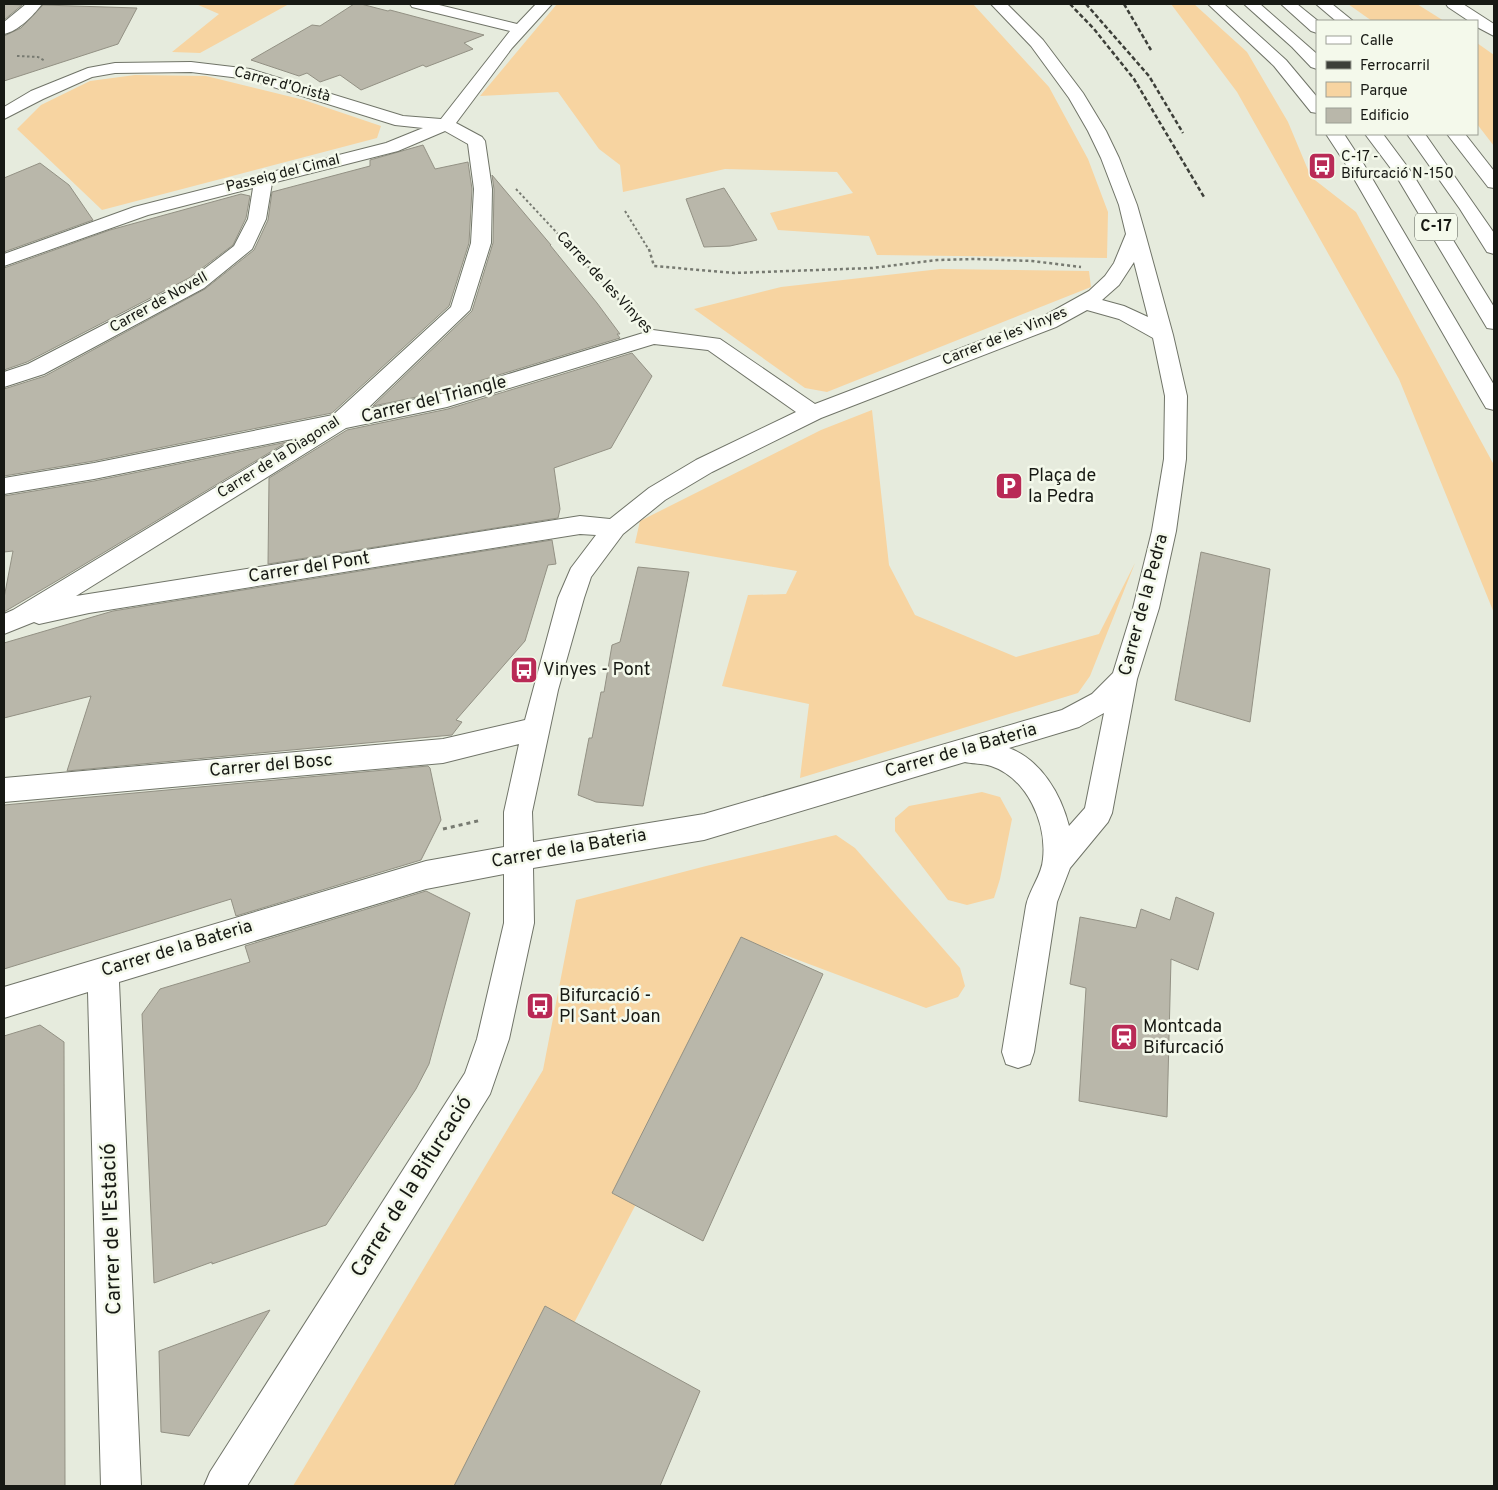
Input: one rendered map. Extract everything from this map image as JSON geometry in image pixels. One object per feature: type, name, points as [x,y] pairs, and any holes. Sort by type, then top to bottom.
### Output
[{"type":"main road","points":[[4,29],[22,16],[34,4]]},
{"type":"main road","points":[[417,4],[520,29]]},
{"type":"main road","points":[[446,125],[506,45],[544,4]]},
{"type":"main road","name":"Carrer de la Pedra","points":[[999,4],[1054,64],[1077,97],[1100,138],[1119,180],[1136,233],[1176,396],[1174,459],[1164,531],[1146,608],[1124,679],[1098,813],[1058,860],[1042,902],[1018,1052]]},
{"type":"main road","points":[[1215,4],[1280,63],[1316,107]]},
{"type":"main road","points":[[1251,4],[1298,44],[1316,63]]},
{"type":"main road","points":[[1288,4],[1316,27]]},
{"type":"main road","points":[[1324,4],[1344,20]]},
{"type":"main road","points":[[1453,4],[1476,20]]},
{"type":"main road","points":[[1478,21],[1494,32]]},
{"type":"main road","name":"Carrer d'Oristà","points":[[4,114],[37,95],[88,73],[115,68],[184,66],[250,74],[401,121],[446,125]]},
{"type":"main road","name":"Passeig del Cimal","points":[[4,260],[141,211],[392,147],[446,125]]},
{"type":"main road","name":"Carrer de la Diagonal","points":[[10,620],[338,423],[460,310],[481,243],[483,193],[476,141],[446,125]]},
{"type":"main road","points":[[1336,135],[1354,163],[1494,403]]},
{"type":"main road","name":"C-17","points":[[1375,135],[1403,173],[1494,323]]},
{"type":"main road","name":"C-17","points":[[1417,135],[1469,208],[1494,248]]},
{"type":"main road","points":[[1457,135],[1494,183]]},
{"type":"main road","name":"Carrer de Novell","points":[[4,380],[36,369],[197,284],[242,249],[257,219],[264,179]]},
{"type":"main road","name":"Carrer de les Vinyes","points":[[536,729],[545,690],[580,575],[593,554],[615,528],[657,494],[704,466],[813,413],[1049,322],[1085,303],[1107,286],[1119,272],[1136,233]]},
{"type":"main road","points":[[1119,272],[1136,278],[1151,290]]},
{"type":"main road","points":[[1085,303],[1105,305],[1141,320],[1162,336]]},
{"type":"main road","name":"Carrer de les Vinyes","points":[[653,337],[713,344],[813,413]]},
{"type":"main road","name":"Carrer del Triangle","points":[[4,486],[94,471],[447,400],[653,337]]},
{"type":"main road","name":"Carrer del Pont","points":[[10,620],[89,603],[580,525],[615,528]]},
{"type":"main road","name":"Carrer de la Bateria","points":[[4,1002],[426,874],[586,845],[704,827],[1069,719],[1101,702],[1124,679]]},
{"type":"main road","name":"Carrer del Bosc","points":[[4,790],[443,751],[536,729]]},
{"type":"main road","name":"Carrer de la Bifurcació","points":[[224,1486],[478,1082],[493,1038],[519,922],[518,812],[536,729]]},
{"type":"main road","name":"Carrer de la Pedra","points":[[962,751],[991,753],[1011,762],[1033,780],[1048,802],[1056,829],[1058,860]]},
{"type":"main road","name":"Carrer de l'Estació","points":[[103,971],[121,1486]]},
{"type":"path","name":"Carrer de les Vinyes","points":[[483,193],[513,186],[653,337]]},
{"type":"path","points":[[625,211],[648,246],[654,266],[734,273],[872,268],[938,260],[975,259],[1032,261],[1119,272]]},
{"type":"green space","points":[[196,4],[289,4],[200,53],[172,52],[219,14]]},
{"type":"green space","points":[[557,4],[973,4],[1049,87],[1088,159],[1108,212],[1107,258],[877,255],[869,236],[778,230],[770,213],[853,193],[837,172],[725,169],[623,192],[620,165],[599,149],[558,92],[480,96]]},
{"type":"green space","points":[[1171,4],[1194,4],[1247,52],[1288,122],[1311,177],[1356,212],[1494,465],[1494,613],[1399,379],[1237,92]]},
{"type":"green space","points":[[1348,4],[1417,4],[1442,20],[1371,20]]},
{"type":"green space","points":[[1478,44],[1494,55],[1494,146],[1478,125]]},
{"type":"green space","points":[[135,75],[206,76],[304,100],[381,126],[377,138],[102,210],[17,129],[41,105],[90,81]]},
{"type":"green space","points":[[940,269],[1089,271],[1091,287],[827,392],[805,388],[694,309],[781,287]]},
{"type":"green space","points":[[872,410],[889,565],[915,615],[1016,657],[1099,634],[1135,563],[1090,676],[1078,693],[800,778],[809,704],[722,686],[748,595],[786,594],[797,571],[635,543],[640,521],[821,430]]},
{"type":"green space","points":[[982,792],[1000,797],[1012,819],[1000,879],[994,898],[967,905],[948,900],[895,831],[895,818],[909,806]]},
{"type":"green space","points":[[836,835],[855,848],[960,968],[965,986],[958,997],[926,1008],[769,949],[489,1486],[293,1486],[543,1070],[576,900]]},
{"type":"building","points":[[4,4],[22,5],[4,20]]},
{"type":"building","points":[[354,4],[390,10],[484,35],[464,43],[473,49],[426,67],[423,65],[361,90],[340,75],[320,82],[307,73],[299,76],[251,60],[312,25],[320,26]]},
{"type":"building","points":[[43,5],[137,8],[118,44],[4,81],[4,36],[21,28]]},
{"type":"building","points":[[423,145],[435,169],[468,162],[472,189],[469,243],[449,306],[332,413],[94,461],[4,476],[4,389],[45,376],[205,289],[254,250],[268,220],[272,192],[370,166],[370,160]]},
{"type":"building","points":[[40,163],[69,185],[93,220],[4,252],[4,178]]},
{"type":"building","points":[[492,175],[597,303],[620,334],[617,334],[620,338],[446,391],[373,406],[472,311],[493,243],[494,189]]},
{"type":"building","points":[[724,188],[757,240],[730,246],[704,247],[686,199]]},
{"type":"building","points":[[241,194],[250,196],[246,218],[233,245],[189,278],[27,362],[4,370],[4,268],[110,230]]},
{"type":"building","points":[[632,353],[652,376],[611,448],[554,468],[560,509],[558,518],[268,564],[269,478],[347,430],[448,409]]},
{"type":"building","points":[[287,442],[4,612],[4,598],[13,551],[4,552],[4,496],[94,481]]},
{"type":"building","points":[[552,540],[556,564],[548,565],[525,641],[456,720],[462,722],[452,735],[67,771],[91,696],[4,718],[4,643],[113,611]]},
{"type":"building","points":[[1201,552],[1270,569],[1250,722],[1175,700]]},
{"type":"building","points":[[638,567],[689,572],[643,806],[596,802],[578,795],[589,738],[592,738],[601,692],[604,692],[612,645],[620,642]]},
{"type":"building","points":[[428,766],[441,820],[421,860],[236,916],[231,899],[4,969],[4,805]]},
{"type":"building","points":[[426,891],[470,913],[429,1064],[416,1089],[326,1225],[154,1283],[142,1014],[160,989],[250,962],[245,946]]},
{"type":"building","points":[[1176,897],[1214,913],[1198,970],[1171,959],[1167,1117],[1079,1101],[1086,988],[1070,984],[1080,917],[1136,928],[1141,909],[1170,920]]},
{"type":"building","points":[[741,937],[823,974],[703,1241],[612,1193]]},
{"type":"building","points":[[40,1025],[64,1042],[65,1486],[4,1486],[4,1036]]},
{"type":"building","points":[[545,1306],[700,1391],[660,1486],[454,1486]]},
{"type":"building","points":[[270,1310],[189,1436],[161,1432],[159,1351]]},
{"type":"railway","points":[[1070,4],[1094,29],[1134,79],[1204,197]]},
{"type":"railway","points":[[1086,4],[1149,76],[1183,133]]},
{"type":"railway","points":[[1124,4],[1151,50]]},
{"type":"place","name":"C-17 - Bifurcació N-150","points":[[1322,166]]},
{"type":"place","name":"Plaça de la Pedra","points":[[1009,486]]},
{"type":"place","name":"Vinyes - Pont","points":[[524,670]]},
{"type":"place","name":"Bifurcació - Pl Sant Joan","points":[[540,1006]]},
{"type":"place","name":"Montcada Bifurcació","points":[[1124,1037]]}]
